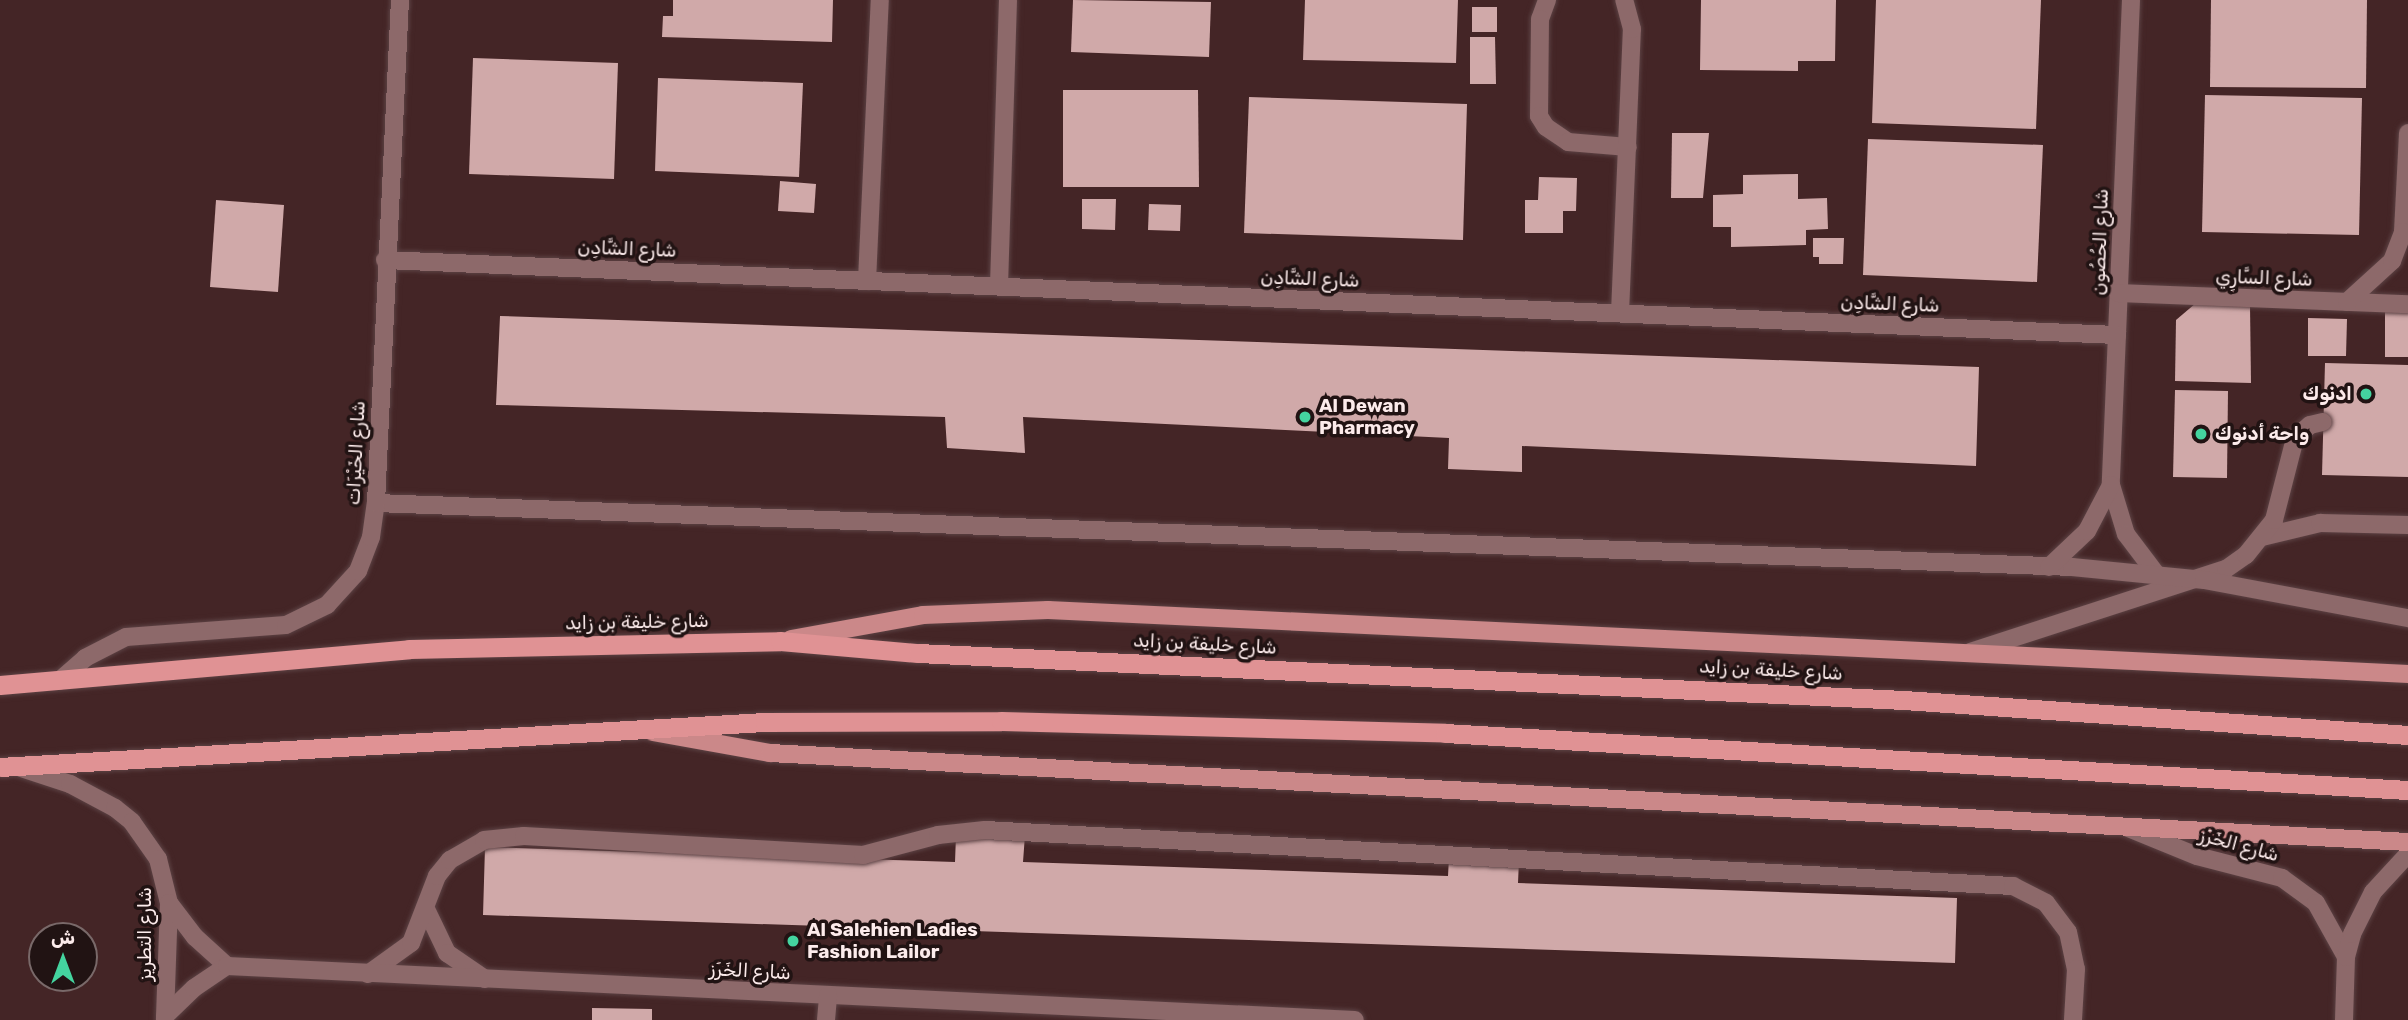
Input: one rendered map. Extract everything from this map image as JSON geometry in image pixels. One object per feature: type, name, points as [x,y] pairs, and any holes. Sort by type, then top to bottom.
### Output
[{"type":"highway","name":"شارع خليفة بن زايد","points":[[0,685],[409,649],[780,641],[918,653],[1904,700],[2408,735]]},
{"type":"highway","points":[[7,767],[643,729],[880,720],[1445,733],[2408,790]]},
{"type":"main road","points":[[780,641],[923,615],[1048,610],[2408,674]]},
{"type":"main road","points":[[643,729],[770,753],[2408,842]]},
{"type":"street","name":"شارع الخَيْرَات","points":[[59,681],[85,657],[126,637],[263,630],[307,617],[327,605],[358,571],[371,537],[376,503],[385,260],[400,0]]},
{"type":"street","points":[[867,281],[880,0]]},
{"type":"street","points":[[999,286],[1008,0]]},
{"type":"street","points":[[1548,0],[1540,19],[1539,116],[1546,127],[1568,142],[1628,147]]},
{"type":"street","points":[[1620,313],[1633,29],[1623,0]]},
{"type":"street","name":"شارع الحُصُون","points":[[2131,0],[2111,485],[2126,534],[2157,575]]},
{"type":"street","points":[[2408,133],[2403,232],[2408,262]]},
{"type":"street","points":[[2347,302],[2392,261],[2403,232]]},
{"type":"street","name":"شارع الشَّادِن","points":[[385,260],[2117,335]]},
{"type":"street","name":"شارع السَّارِي","points":[[2119,293],[2408,304]]},
{"type":"street","points":[[1970,652],[2204,580],[2226,569],[2262,537],[2283,500],[2295,438],[2310,425],[2323,422]]},
{"type":"street","name":"شارع الحُصُون","points":[[2049,567],[2087,531],[2111,485]]},
{"type":"street","points":[[376,503],[2049,567],[2204,580],[2408,618]]},
{"type":"street","points":[[2262,537],[2320,523],[2408,525]]},
{"type":"street","name":"شارع التطريز","points":[[7,767],[70,783],[132,822],[158,859],[169,903],[165,1018]]},
{"type":"street","name":"شارع الخَرَز","points":[[2128,828],[2197,856],[2282,878],[2316,903],[2346,957]]},
{"type":"street","points":[[368,974],[411,943],[427,911],[438,876],[465,847],[484,840],[524,836],[863,855],[939,835],[985,830],[1994,883],[2030,892],[2052,910],[2068,932],[2076,969],[2073,1020]]},
{"type":"street","points":[[2344,1020],[2346,957],[2373,892],[2408,854]]},
{"type":"street","points":[[165,1018],[194,988],[227,966],[195,937],[169,903]]},
{"type":"street","points":[[427,911],[447,953],[485,979]]},
{"type":"street","name":"شارع الخَرَز","points":[[227,966],[1355,1020]]},
{"type":"street","points":[[826,1020],[828,995]]},
{"type":"building","points":[[673,0],[833,0],[832,42],[662,37],[663,16],[673,16]]},
{"type":"building","points":[[1073,0],[1211,2],[1209,57],[1071,52]]},
{"type":"building","points":[[1305,0],[1458,0],[1456,63],[1303,60]]},
{"type":"building","points":[[1701,0],[1836,0],[1835,61],[1798,61],[1798,71],[1700,70]]},
{"type":"building","points":[[1876,0],[2041,0],[2036,129],[1872,123]]},
{"type":"building","points":[[2211,0],[2367,0],[2366,88],[2210,87]]},
{"type":"building","points":[[1472,7],[1497,7],[1497,32],[1472,32]]},
{"type":"building","points":[[1470,37],[1495,37],[1496,84],[1470,84]]},
{"type":"building","points":[[473,58],[618,63],[614,179],[469,174]]},
{"type":"building","points":[[658,78],[803,83],[799,177],[655,171]]},
{"type":"building","points":[[1063,90],[1198,90],[1199,187],[1063,187]]},
{"type":"building","points":[[2205,95],[2362,98],[2359,235],[2202,232]]},
{"type":"building","points":[[1249,97],[1467,104],[1463,240],[1244,233]]},
{"type":"building","points":[[1672,133],[1709,133],[1703,198],[1671,198]]},
{"type":"building","points":[[1868,139],[2043,145],[2037,282],[1863,275]]},
{"type":"building","points":[[1798,174],[1798,199],[1827,198],[1828,229],[1806,230],[1806,245],[1731,247],[1731,227],[1713,227],[1713,195],[1743,194],[1743,175]]},
{"type":"building","points":[[1539,177],[1577,178],[1576,211],[1563,211],[1563,233],[1525,233],[1525,200],[1538,200]]},
{"type":"building","points":[[780,181],[816,184],[814,213],[778,211]]},
{"type":"building","points":[[1082,199],[1116,199],[1115,230],[1082,229]]},
{"type":"building","points":[[216,200],[284,205],[278,292],[210,287]]},
{"type":"building","points":[[1149,204],[1181,205],[1180,231],[1148,230]]},
{"type":"building","points":[[1813,238],[1844,238],[1843,264],[1819,264],[1819,257],[1813,257]]},
{"type":"building","points":[[2196,303],[2250,305],[2251,383],[2175,381],[2176,320]]},
{"type":"building","points":[[2385,308],[2408,309],[2408,357],[2385,357]]},
{"type":"building","points":[[500,316],[1979,367],[1976,466],[1522,446],[1522,472],[1448,469],[1449,438],[1023,417],[1025,453],[947,448],[945,417],[496,405]]},
{"type":"building","points":[[2308,318],[2347,319],[2346,356],[2308,356]]},
{"type":"building","name":"ادنوك","points":[[2325,363],[2408,365],[2408,477],[2322,475]]},
{"type":"building","name":"واحة أدنوك","points":[[2175,390],[2228,391],[2227,478],[2173,477]]},
{"type":"building","points":[[956,835],[1025,835],[1023,862],[1448,876],[1449,857],[1519,860],[1518,883],[1957,898],[1955,963],[483,915],[485,847],[955,862]]},
{"type":"building","points":[[592,1008],[652,1009],[652,1020],[592,1020]]},
{"type":"place","name":"ادنوك","points":[[2366,394]]},
{"type":"place","name":"Al Dewan Pharmacy","points":[[1305,417]]},
{"type":"place","name":"واحة أدنوك","points":[[2201,434]]},
{"type":"place","name":"Al Salehien Ladies Fashion Lailor","points":[[793,941]]}]
